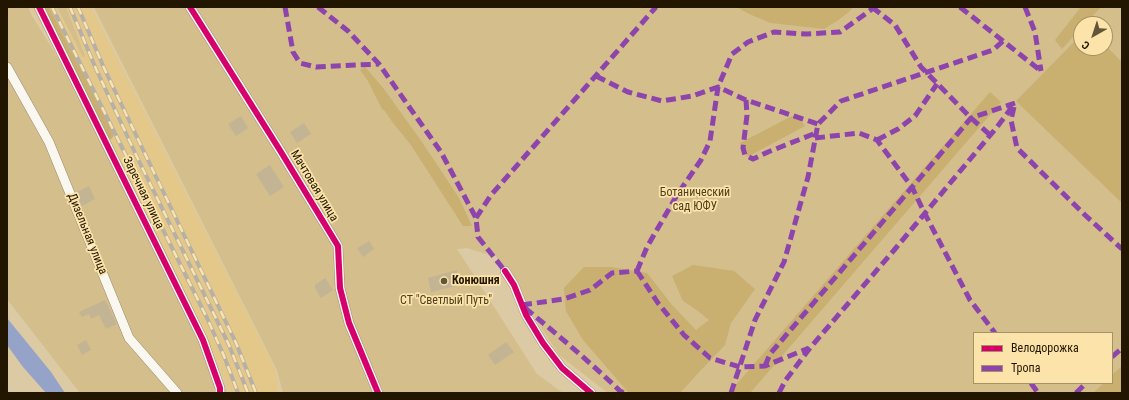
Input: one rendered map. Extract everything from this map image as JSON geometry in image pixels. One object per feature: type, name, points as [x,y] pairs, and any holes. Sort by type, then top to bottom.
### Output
[{"type":"street","name":"Заречная улица","points":[[38,7],[203,340],[220,388],[220,393]]},
{"type":"street","name":"Мачтовая улица","points":[[190,7],[338,246],[340,288],[349,323],[378,393]]},
{"type":"street","name":"Дизельная улица","points":[[7,68],[49,142],[129,338],[177,393]]},
{"type":"street","points":[[505,271],[514,285],[526,315],[543,344],[562,368],[591,393]]},
{"type":"shaded area","points":[[31,7],[91,7],[275,368],[279,393],[229,393],[200,322],[169,279],[83,92]]},
{"type":"shaded area","points":[[40,7],[49,7],[113,132],[113,137],[109,141]]},
{"type":"shaded area","points":[[737,7],[853,7],[837,21],[824,29],[771,23],[749,14]]},
{"type":"shaded area","points":[[1081,7],[1101,7],[1093,16],[1074,16]]},
{"type":"shaded area","points":[[1073,17],[1073,37],[1062,49],[1055,40]]},
{"type":"shaded area","points":[[1073,43],[1073,56],[1113,56],[1113,53],[1122,62],[1122,203],[1016,101]]},
{"type":"shaded area","points":[[365,67],[384,89],[424,145],[459,198],[472,226],[463,226],[411,145],[382,109],[368,81],[360,70]]},
{"type":"shaded area","points":[[990,92],[1001,102],[750,393],[729,393]]},
{"type":"shaded area","points":[[796,114],[805,126],[747,157],[740,143]]},
{"type":"shaded area","points":[[693,265],[734,271],[755,289],[731,323],[725,345],[680,393],[629,393],[583,340],[566,311],[564,288],[584,267],[611,267],[647,273],[672,305],[696,330],[709,320],[683,301],[672,276]]},
{"type":"shaded area","points":[[1122,366],[1122,393],[1093,393],[1103,384],[1113,384],[1113,374]]},
{"type":"green space","points":[[7,7],[28,7],[80,94],[167,279],[226,388],[227,393],[80,393],[7,299]]},
{"type":"green space","points":[[57,7],[66,7],[85,56],[84,57],[83,57]]},
{"type":"green space","name":"Ботанический сад ЮФУ","points":[[94,7],[267,7],[270,11],[268,7],[1122,7],[1122,393],[608,393],[559,355],[492,250],[487,251],[486,254],[467,248],[457,249],[537,374],[563,393],[283,393],[277,370]]},
{"type":"water","points":[[7,318],[51,372],[65,393],[46,393],[23,367],[7,345]]},
{"type":"building","points":[[241,116],[248,128],[236,136],[228,124]]},
{"type":"building","points":[[304,123],[311,134],[297,143],[290,132]]},
{"type":"building","points":[[270,165],[284,187],[270,196],[256,174]]},
{"type":"building","points":[[89,186],[95,199],[80,207],[73,194]]},
{"type":"building","points":[[369,241],[374,249],[363,257],[357,248]]},
{"type":"building","name":"Конюшня","points":[[457,270],[461,285],[431,292],[428,278]]},
{"type":"building","points":[[325,278],[333,290],[321,298],[315,288],[315,285]]},
{"type":"building","points":[[105,300],[117,324],[106,329],[99,315],[91,319],[89,314],[82,317],[79,312]]},
{"type":"building","points":[[86,340],[91,350],[82,355],[77,345]]},
{"type":"building","points":[[506,342],[514,352],[495,365],[488,355]]},
{"type":"railway","points":[[52,7],[207,318],[238,393]]},
{"type":"railway","points":[[70,7],[96,69],[137,157],[229,345],[248,393]]},
{"type":"railway","points":[[78,7],[104,68],[236,343],[256,393]]},
{"type":"marked path","points":[[285,7],[293,52],[300,63],[316,67],[379,64]]},
{"type":"marked path","points":[[318,7],[348,31],[379,64],[441,152],[476,218],[478,237],[505,271]]},
{"type":"marked path","points":[[476,218],[491,195],[656,7]]},
{"type":"marked path","points":[[872,7],[895,25],[921,67],[971,118],[990,135]]},
{"type":"marked path","points":[[637,271],[647,247],[677,195],[701,160],[710,141],[718,87],[732,54],[748,42],[774,32],[806,34],[840,32],[875,7]]},
{"type":"marked path","points":[[960,7],[1041,71]]},
{"type":"marked path","points":[[1025,7],[1035,32],[1041,71]]},
{"type":"marked path","points":[[731,393],[755,320],[784,262],[808,177],[818,124],[841,101],[993,50],[1003,41]]},
{"type":"marked path","points":[[596,76],[628,92],[662,101],[692,96],[718,87],[746,100],[818,124]]},
{"type":"marked path","points":[[877,140],[898,129],[915,116],[937,84]]},
{"type":"marked path","points":[[746,100],[747,115],[743,148],[745,155],[753,159],[816,133]]},
{"type":"marked path","points":[[765,366],[770,354],[971,118],[1015,103]]},
{"type":"marked path","points":[[779,393],[785,381],[810,348],[895,249],[997,127],[1015,103]]},
{"type":"marked path","points":[[1014,107],[1011,120],[1017,148],[1122,249]]},
{"type":"marked path","points":[[815,138],[859,133],[877,140],[912,187],[970,300],[994,332]]},
{"type":"marked path","points":[[637,271],[658,303],[684,335],[710,358],[740,367],[765,366],[809,348]]},
{"type":"marked path","points":[[522,305],[564,299],[590,290],[612,273],[637,271]]},
{"type":"marked path","points":[[525,308],[624,393]]},
{"type":"marked path","points":[[1113,356],[1122,348]]},
{"type":"marked path","points":[[1032,384],[1038,393]]},
{"type":"marked path","points":[[1076,393],[1085,384]]},
{"type":"cycle path","points":[[39,7],[203,340],[220,388],[220,393]]},
{"type":"cycle path","points":[[190,7],[338,246],[340,288],[349,323],[378,393]]},
{"type":"cycle path","points":[[505,271],[514,285],[526,315],[543,343],[562,368],[591,393]]},
{"type":"place","name":"Конюшня","points":[[444,281]]},
{"type":"park label","name":"СТ \"Светлый Путь\"","points":[[446,301]]}]
